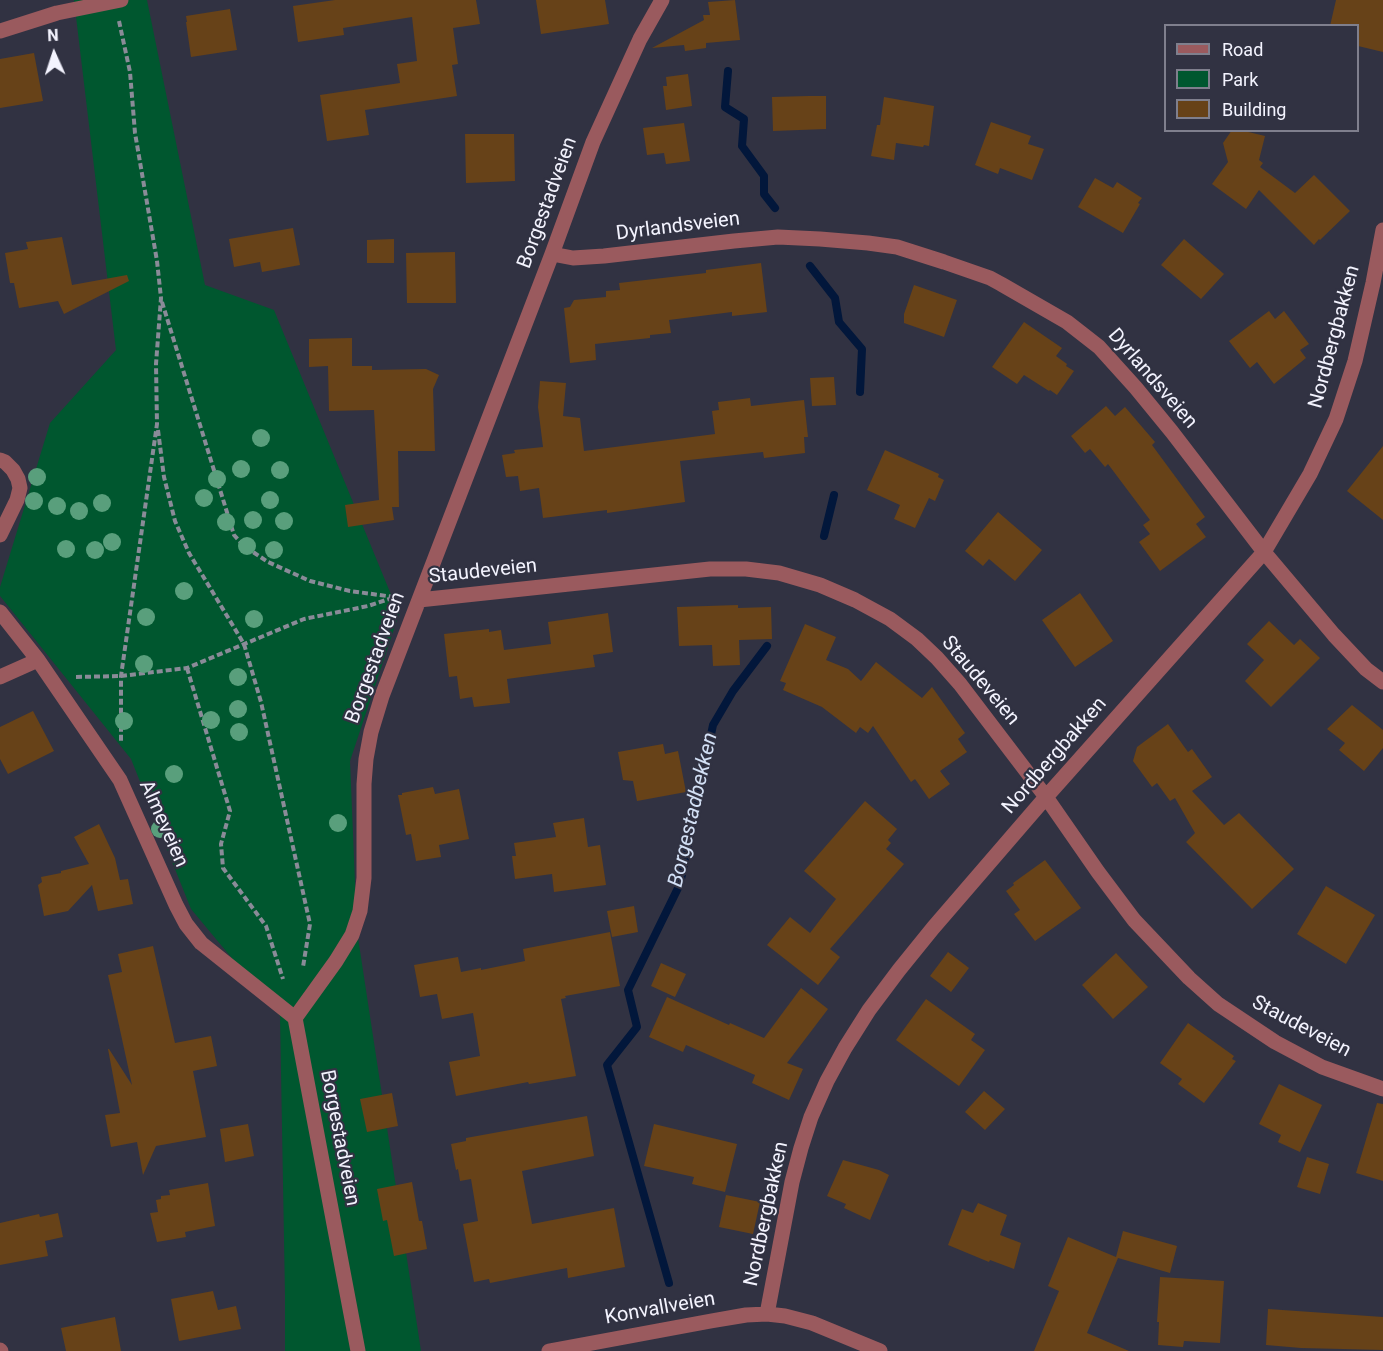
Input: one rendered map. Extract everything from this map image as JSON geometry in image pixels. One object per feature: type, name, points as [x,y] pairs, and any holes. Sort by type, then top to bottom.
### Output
[{"type":"street","name":"Borgestadveien","points":[[358,1351],[295,1018],[352,936],[360,911],[364,878],[366,759],[371,732],[382,696],[593,142],[640,39],[662,0]]},
{"type":"street","points":[[0,31],[57,13],[119,7]]},
{"type":"street","name":"Nordbergbakken","points":[[767,1314],[792,1182],[811,1117],[827,1082],[869,1010],[933,928],[1264,552],[1310,474],[1336,419],[1355,361],[1383,230]]},
{"type":"street","name":"Dyrlandsveien","points":[[552,254],[573,258],[778,237],[820,238],[897,247],[990,278],[1067,322],[1099,347],[1172,432],[1264,552],[1334,635],[1366,669],[1383,682]]},
{"type":"street","points":[[0,460],[13,470],[20,488],[17,500],[0,535]]},
{"type":"street","name":"Staudeveien","points":[[419,600],[710,569],[746,569],[779,573],[820,585],[855,600],[890,619],[924,645],[960,684],[1046,797],[1134,920],[1189,978],[1218,1004],[1275,1042],[1322,1067],[1383,1089]]},
{"type":"street","name":"Almeveien","points":[[0,612],[38,660],[120,780],[186,924],[201,943],[295,1018]]},
{"type":"street","points":[[0,677],[38,660]]},
{"type":"street","name":"Konvallveien","points":[[549,1351],[711,1321],[767,1314],[812,1323],[880,1351]]},
{"type":"path","points":[[119,7],[130,72],[135,133],[157,261],[161,298],[156,364],[157,424],[164,477],[175,521],[189,553],[244,644],[261,702],[310,924],[303,971]]},
{"type":"path","points":[[161,298],[234,535],[244,546],[268,562],[310,581],[350,591],[419,600]]},
{"type":"path","points":[[120,780],[121,676],[157,424]]},
{"type":"path","points":[[50,677],[121,676],[187,668],[304,620],[368,606],[394,597]]},
{"type":"path","points":[[187,668],[230,811],[221,844],[223,868],[266,926],[295,1018]]},
{"type":"green space","points":[[74,0],[147,0],[205,285],[274,310],[399,614],[350,761],[357,931],[421,1351],[285,1351],[280,1016],[191,909],[131,759],[0,596],[0,587],[50,423],[116,350]]},
{"type":"building","points":[[335,0],[476,0],[480,24],[453,28],[458,64],[452,65],[457,96],[365,110],[369,135],[327,141],[320,95],[400,83],[397,64],[417,61],[412,17],[343,28],[344,35],[298,42],[293,6]]},
{"type":"building","points":[[536,0],[605,0],[609,24],[541,34]]},
{"type":"building","points":[[735,0],[740,40],[706,43],[706,48],[685,51],[684,45],[652,48],[704,20],[703,15],[710,15],[708,2]]},
{"type":"building","points":[[1336,0],[1383,0],[1383,52],[1359,46],[1359,24],[1330,24]]},
{"type":"building","points":[[230,9],[237,50],[191,57],[186,16]]},
{"type":"building","points":[[34,53],[43,101],[0,108],[0,59]]},
{"type":"building","points":[[688,74],[692,106],[666,110],[663,86],[667,86],[666,77]]},
{"type":"building","points":[[826,96],[826,129],[773,131],[772,97]]},
{"type":"building","points":[[884,97],[934,106],[929,146],[896,143],[894,160],[871,156],[877,125],[880,125]]},
{"type":"building","points":[[991,122],[1031,136],[1028,144],[1044,149],[1032,180],[1000,168],[998,174],[975,165]]},
{"type":"building","points":[[684,123],[690,161],[666,164],[664,153],[647,155],[643,128]]},
{"type":"building","points":[[1231,132],[1248,132],[1265,136],[1259,160],[1263,163],[1260,167],[1295,193],[1314,175],[1350,211],[1314,245],[1259,190],[1246,209],[1212,184],[1228,162],[1223,143]]},
{"type":"building","points":[[465,134],[514,134],[515,181],[466,183]]},
{"type":"building","points":[[1095,178],[1113,188],[1117,182],[1142,198],[1123,233],[1078,207]]},
{"type":"building","points":[[293,228],[300,265],[262,272],[260,262],[234,267],[229,239]]},
{"type":"building","points":[[62,237],[72,285],[127,275],[129,281],[64,314],[58,301],[19,308],[14,283],[10,283],[5,253],[28,249],[26,242]]},
{"type":"building","points":[[394,239],[394,263],[367,263],[367,240]]},
{"type":"building","points":[[1184,239],[1224,274],[1201,299],[1161,265]]},
{"type":"building","points":[[455,252],[456,303],[407,303],[406,253]]},
{"type":"building","points":[[761,263],[767,312],[732,316],[732,312],[669,320],[671,333],[650,335],[650,338],[595,344],[596,360],[570,363],[564,308],[570,307],[574,300],[606,297],[606,291],[620,290],[619,283],[706,273],[706,270]]},
{"type":"building","points":[[914,285],[957,300],[944,337],[904,323],[904,314]]},
{"type":"building","points":[[1269,311],[1275,319],[1284,311],[1309,344],[1300,350],[1306,358],[1274,384],[1257,362],[1250,368],[1229,341]]},
{"type":"building","points":[[1024,322],[1062,348],[1056,356],[1074,371],[1057,395],[1024,375],[1017,384],[992,367]]},
{"type":"building","points":[[352,338],[352,366],[372,366],[372,370],[426,369],[439,375],[433,389],[435,451],[398,451],[399,507],[392,507],[394,520],[348,527],[345,505],[379,500],[374,410],[329,411],[328,366],[309,367],[309,339]]},
{"type":"building","points":[[834,377],[836,405],[812,406],[810,378]]},
{"type":"building","points":[[540,381],[566,383],[563,416],[580,418],[584,451],[715,434],[712,411],[719,410],[718,402],[750,398],[751,406],[804,400],[808,437],[804,437],[805,453],[764,458],[763,452],[680,461],[685,502],[607,513],[607,510],[543,518],[539,488],[520,491],[518,476],[506,477],[502,455],[515,453],[514,450],[543,447],[538,407]]},
{"type":"building","points":[[1106,406],[1115,416],[1125,407],[1155,442],[1152,445],[1205,517],[1196,524],[1206,537],[1160,571],[1139,542],[1150,534],[1143,525],[1150,520],[1108,464],[1105,467],[1090,449],[1085,453],[1071,436]]},
{"type":"building","points":[[1383,446],[1383,520],[1347,491]]},
{"type":"building","points":[[885,450],[939,474],[938,477],[944,480],[935,501],[929,498],[915,528],[894,519],[900,505],[867,490]]},
{"type":"building","points":[[998,512],[1042,550],[1015,581],[989,559],[983,566],[965,551]]},
{"type":"building","points":[[1080,593],[1113,641],[1075,667],[1042,620]]},
{"type":"building","points":[[738,605],[738,608],[771,607],[772,639],[739,640],[740,665],[713,666],[712,645],[679,646],[677,607]]},
{"type":"building","points":[[608,613],[613,652],[593,655],[595,667],[507,679],[510,703],[474,707],[472,697],[460,699],[457,676],[449,677],[444,634],[489,629],[489,632],[501,630],[504,650],[551,644],[548,622]]},
{"type":"building","points":[[1269,621],[1294,645],[1300,639],[1320,658],[1271,707],[1245,681],[1264,660],[1247,644]]},
{"type":"building","points":[[805,624],[836,637],[826,660],[848,669],[861,681],[876,662],[922,698],[932,687],[965,733],[958,739],[967,752],[940,771],[950,784],[929,799],[915,779],[911,782],[873,726],[868,733],[860,727],[856,733],[822,707],[783,690],[786,683],[780,681]]},
{"type":"building","points":[[1352,705],[1383,730],[1383,748],[1364,771],[1339,750],[1345,743],[1327,729]]},
{"type":"building","points":[[33,711],[54,751],[8,774],[0,759],[0,727]]},
{"type":"building","points":[[1168,724],[1188,752],[1192,749],[1212,777],[1192,791],[1224,825],[1239,813],[1294,869],[1252,909],[1186,842],[1195,833],[1175,798],[1170,801],[1157,783],[1152,787],[1133,761],[1137,747]]},
{"type":"building","points":[[663,744],[665,754],[678,751],[686,792],[637,801],[633,781],[623,780],[618,752]]},
{"type":"building","points":[[433,787],[435,794],[459,789],[469,839],[439,845],[441,857],[416,861],[411,834],[406,835],[398,795]]},
{"type":"building","points":[[865,801],[897,829],[888,840],[891,843],[886,849],[904,864],[830,949],[840,957],[818,985],[767,945],[790,917],[810,933],[836,899],[804,871]]},
{"type":"building","points":[[584,818],[588,847],[600,845],[606,885],[554,892],[552,874],[515,879],[512,856],[516,856],[514,843],[556,837],[553,823]]},
{"type":"building","points":[[99,824],[115,858],[120,880],[128,879],[133,904],[98,911],[92,885],[68,911],[44,916],[38,885],[42,882],[41,877],[89,864],[74,837]]},
{"type":"building","points":[[1045,860],[1081,908],[1035,941],[1014,914],[1020,910],[1006,891],[1014,885],[1013,883]]},
{"type":"building","points":[[1326,886],[1375,915],[1346,964],[1297,934]]},
{"type":"building","points":[[634,906],[638,932],[612,937],[607,911]]},
{"type":"building","points":[[610,932],[620,986],[565,996],[566,998],[561,999],[576,1076],[529,1084],[528,1082],[456,1096],[449,1062],[480,1056],[473,1013],[442,1019],[437,994],[420,997],[414,965],[458,957],[461,972],[481,968],[481,970],[525,961],[523,949]]},
{"type":"building","points":[[153,946],[175,1043],[211,1036],[217,1066],[193,1071],[206,1137],[156,1146],[143,1175],[137,1142],[111,1147],[105,1115],[120,1113],[108,1049],[132,1085],[108,975],[122,972],[118,954]]},
{"type":"building","points":[[948,952],[969,968],[951,992],[930,976]]},
{"type":"building","points":[[1116,953],[1148,987],[1113,1019],[1082,985]]},
{"type":"building","points":[[661,963],[686,974],[675,997],[651,986]]},
{"type":"building","points":[[801,988],[828,1009],[787,1063],[803,1069],[789,1100],[752,1083],[755,1075],[686,1045],[683,1052],[649,1037],[667,997],[764,1038]]},
{"type":"building","points":[[926,999],[975,1034],[971,1040],[985,1050],[959,1086],[896,1040]]},
{"type":"building","points":[[1188,1023],[1234,1056],[1232,1059],[1236,1061],[1204,1103],[1178,1084],[1182,1079],[1160,1063]]},
{"type":"building","points":[[1279,1084],[1322,1105],[1300,1152],[1278,1142],[1281,1135],[1259,1124]]},
{"type":"building","points":[[984,1091],[1005,1109],[985,1130],[965,1112]]},
{"type":"building","points":[[392,1093],[398,1126],[367,1132],[360,1099]]},
{"type":"building","points":[[1377,1103],[1383,1104],[1383,1181],[1356,1173]]},
{"type":"building","points":[[587,1116],[594,1156],[522,1171],[532,1224],[614,1208],[625,1267],[568,1278],[567,1268],[490,1283],[489,1279],[474,1282],[463,1224],[478,1221],[471,1179],[460,1181],[451,1144],[466,1141],[466,1138]]},
{"type":"building","points":[[248,1124],[254,1156],[225,1162],[220,1129]]},
{"type":"building","points":[[654,1124],[737,1144],[725,1192],[692,1184],[694,1177],[644,1166]]},
{"type":"building","points":[[1307,1157],[1329,1164],[1320,1194],[1297,1187]]},
{"type":"building","points":[[843,1160],[889,1175],[870,1220],[844,1208],[846,1204],[827,1196]]},
{"type":"building","points":[[412,1182],[427,1249],[394,1256],[387,1220],[383,1221],[377,1189]]},
{"type":"building","points":[[208,1183],[215,1226],[185,1232],[186,1237],[157,1242],[150,1213],[158,1212],[156,1200],[161,1199],[161,1196],[170,1195],[169,1190]]},
{"type":"building","points":[[726,1195],[760,1202],[753,1234],[719,1227]]},
{"type":"building","points":[[978,1203],[1007,1215],[1000,1235],[1021,1243],[1014,1269],[990,1260],[989,1262],[948,1245],[962,1209],[973,1213]]},
{"type":"building","points":[[58,1213],[63,1237],[45,1241],[48,1256],[0,1265],[0,1223],[39,1214],[40,1217]]},
{"type":"building","points":[[1123,1231],[1177,1246],[1170,1273],[1118,1258],[1087,1333],[1129,1351],[1034,1351],[1059,1291],[1048,1286],[1068,1237],[1116,1257]]},
{"type":"building","points":[[1160,1277],[1224,1281],[1220,1343],[1184,1341],[1183,1347],[1158,1345]]},
{"type":"building","points":[[213,1291],[218,1310],[236,1306],[241,1329],[179,1341],[171,1299]]},
{"type":"building","points":[[1268,1309],[1383,1317],[1383,1350],[1266,1345]]},
{"type":"building","points":[[115,1317],[121,1351],[66,1351],[61,1328]]},
{"type":"waterway","name":"Borgestadbekken","points":[[728,71],[725,107],[744,119],[742,146],[764,176],[764,194],[775,208]]},
{"type":"waterway","name":"Borgestadbekken","points":[[810,266],[835,298],[839,322],[862,349],[860,392]]},
{"type":"waterway","name":"Borgestadbekken","points":[[824,536],[834,495]]},
{"type":"waterway","name":"Borgestadbekken","points":[[669,1283],[607,1065],[637,1027],[628,990],[680,884],[713,725],[733,691],[767,646]]}]
